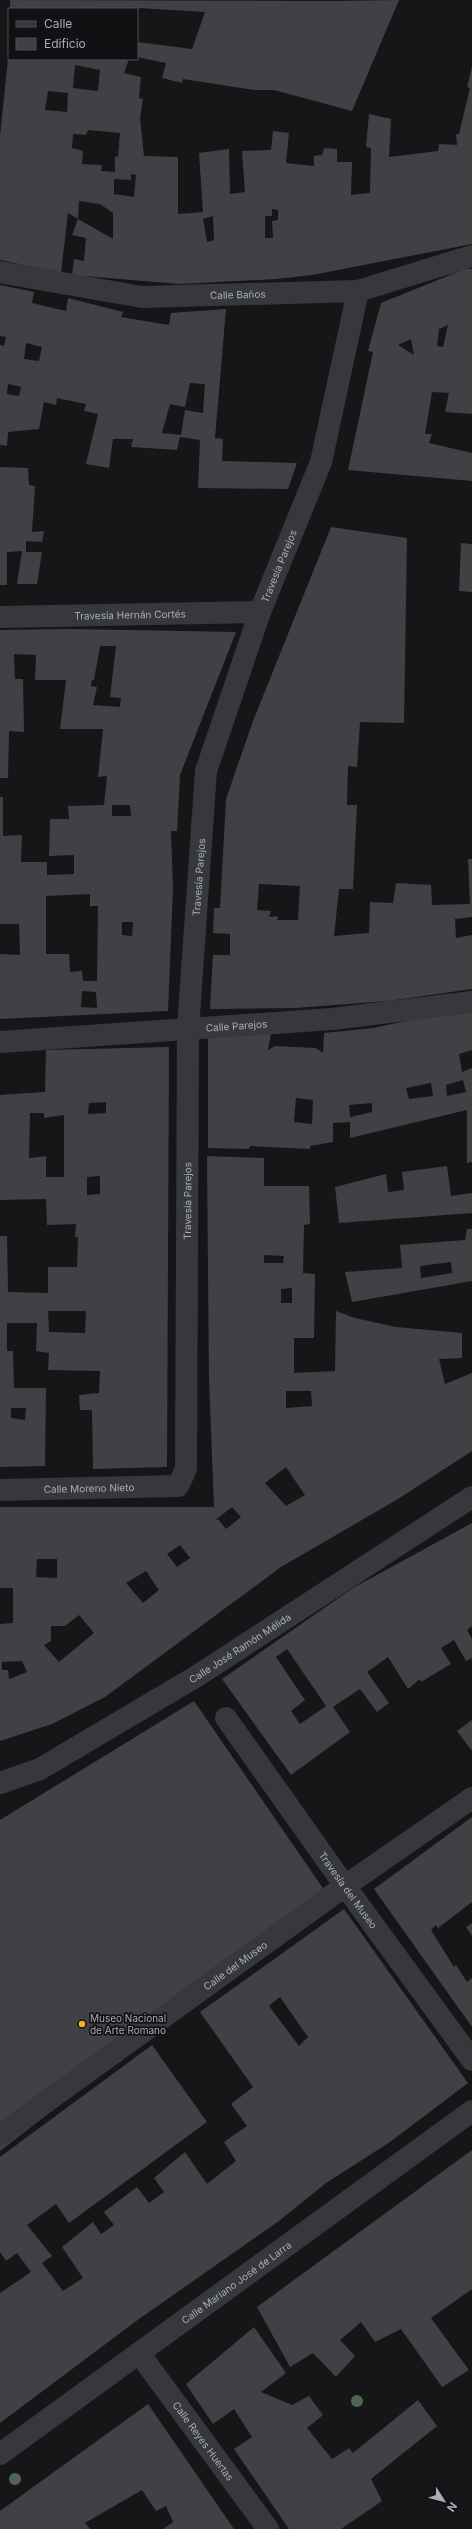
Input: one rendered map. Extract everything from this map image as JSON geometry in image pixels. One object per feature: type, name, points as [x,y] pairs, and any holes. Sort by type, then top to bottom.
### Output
[{"type":"street","name":"Calle Baños","points":[[0,272],[142,297],[358,291],[472,256]]},
{"type":"street","name":"Travesía Parejos","points":[[178,1486],[186,1469],[188,1029],[206,771],[260,612],[321,462],[358,291]]},
{"type":"street","name":"Travesía Hernán Cortés","points":[[0,617],[260,612]]},
{"type":"street","name":"Calle Parejos","points":[[0,1042],[332,1019],[472,1002]]},
{"type":"street","name":"Calle Moreno Nieto","points":[[0,1490],[178,1486]]},
{"type":"street","name":"Calle José Ramón Mélida","points":[[0,1783],[40,1769],[197,1676],[472,1497]]},
{"type":"street","name":"Travesía del Museo","points":[[226,1718],[344,1886],[472,2060]]},
{"type":"street","name":"Calle del Museo","points":[[0,2135],[344,1886],[472,1798]]},
{"type":"street","name":"Calle Mariano José de Larra","points":[[0,2454],[472,2111]]},
{"type":"street","name":"Calle Reyes Huertas","points":[[139,2353],[268,2529]]},
{"type":"building","points":[[10,0],[399,0],[352,111],[274,90],[254,90],[183,79],[182,83],[162,78],[166,63],[138,57],[138,42],[192,49],[205,12],[139,8],[138,10],[138,8],[10,8]]},
{"type":"building","points":[[8,59],[8,60],[129,60],[124,73],[141,77],[139,98],[143,99],[140,118],[144,156],[178,157],[178,214],[203,212],[199,153],[229,149],[230,194],[245,192],[242,151],[271,150],[273,131],[289,133],[286,163],[314,166],[314,156],[322,155],[324,148],[337,149],[337,162],[352,162],[351,195],[370,193],[371,148],[366,147],[369,114],[391,119],[389,157],[438,151],[439,144],[457,145],[456,134],[459,134],[470,88],[467,87],[472,66],[472,244],[312,275],[276,279],[179,284],[72,275],[74,259],[84,261],[86,238],[72,235],[78,219],[68,213],[61,273],[0,260],[0,136]],"holes":[[[75,65],[100,70],[98,91],[73,88]],[[48,91],[68,93],[67,112],[45,110]],[[88,130],[120,133],[118,157],[115,156],[115,172],[101,171],[102,165],[82,164],[83,151],[72,148],[73,134],[86,135]],[[131,174],[136,175],[134,197],[114,194],[114,179],[131,180]],[[79,201],[100,204],[113,213],[113,239],[78,219]],[[272,209],[278,210],[278,220],[272,221],[273,238],[265,238],[265,216],[272,216]],[[213,216],[214,240],[207,242],[203,219]]]},
{"type":"building","points":[[465,269],[472,269],[472,414],[445,412],[449,393],[432,392],[425,434],[432,434],[429,443],[472,453],[472,481],[348,470],[373,352],[368,351],[381,303]],"holes":[[[448,325],[443,347],[437,346],[439,329]],[[411,339],[414,355],[398,345]]]},
{"type":"building","points":[[0,285],[34,292],[32,303],[66,311],[68,298],[123,312],[121,317],[169,325],[171,313],[226,309],[215,438],[223,439],[222,461],[297,463],[288,489],[198,488],[200,440],[180,437],[177,450],[131,447],[133,439],[113,439],[109,468],[86,464],[98,414],[84,411],[86,404],[57,398],[56,405],[44,402],[39,429],[8,432],[7,446],[0,445],[0,345],[4,346],[6,337],[0,336]],"holes":[[[26,343],[42,347],[39,361],[24,359]],[[190,383],[205,384],[203,413],[185,410],[181,435],[162,433],[170,404],[185,407]],[[8,384],[21,387],[19,396],[7,394]]]},
{"type":"building","points":[[0,467],[28,468],[29,485],[35,486],[32,532],[44,531],[42,542],[26,541],[26,552],[42,552],[37,584],[17,584],[22,551],[7,552],[7,585],[0,585]]},
{"type":"building","points":[[331,527],[407,538],[404,723],[360,722],[357,767],[348,766],[347,805],[357,805],[353,889],[339,889],[334,936],[369,933],[370,902],[393,903],[396,883],[431,885],[432,905],[470,904],[468,859],[472,859],[472,917],[455,919],[456,938],[472,935],[472,989],[388,1001],[295,1008],[210,1009],[213,955],[230,955],[230,934],[213,933],[214,908],[220,908],[226,799],[253,721]],"holes":[[[259,884],[300,886],[298,920],[277,920],[278,916],[269,917],[271,911],[257,910]]]},
{"type":"building","points":[[461,543],[472,544],[472,592],[459,591]]},
{"type":"building","points":[[72,629],[236,632],[180,775],[177,831],[171,831],[173,889],[168,1011],[0,1019],[0,954],[20,955],[19,924],[0,924],[0,797],[3,797],[3,836],[22,835],[21,862],[47,862],[47,875],[74,874],[74,855],[49,856],[50,819],[69,819],[68,806],[104,805],[107,776],[98,777],[103,729],[60,729],[66,680],[35,680],[36,655],[14,654],[15,679],[23,679],[24,732],[9,731],[8,778],[0,778],[0,630]],"holes":[[[100,646],[116,646],[110,697],[121,698],[120,707],[93,705],[97,687],[91,686],[92,680],[94,680]],[[112,805],[130,805],[131,816],[112,816]],[[90,894],[90,906],[98,906],[97,981],[83,981],[82,971],[70,972],[69,954],[46,954],[46,896]],[[122,922],[133,922],[132,936],[122,935]],[[82,991],[96,992],[97,1008],[81,1007]]]},
{"type":"building","points":[[472,1007],[472,1050],[459,1054],[462,1072],[472,1068],[472,1162],[467,1163],[467,1110],[350,1138],[350,1122],[333,1123],[333,1142],[310,1146],[310,1149],[250,1146],[249,1149],[208,1148],[208,1035],[271,1034],[268,1050],[275,1046],[316,1048],[323,1053],[324,1033],[373,1028]],"holes":[[[463,1080],[466,1092],[447,1096],[446,1085]],[[431,1083],[433,1096],[409,1099],[406,1088]],[[296,1098],[313,1100],[312,1124],[294,1122]],[[372,1103],[372,1112],[350,1117],[349,1105]]]},
{"type":"building","points":[[169,1047],[167,1467],[93,1469],[92,1410],[80,1410],[79,1395],[99,1393],[100,1371],[48,1370],[49,1353],[36,1351],[37,1323],[7,1323],[7,1351],[13,1351],[14,1388],[46,1388],[45,1466],[0,1467],[0,1236],[7,1236],[8,1292],[48,1293],[48,1267],[77,1267],[78,1237],[75,1237],[76,1224],[47,1225],[46,1199],[0,1200],[0,1095],[45,1092],[46,1050]],"holes":[[[106,1102],[106,1113],[88,1114],[89,1103]],[[30,1113],[44,1113],[44,1118],[64,1115],[64,1177],[46,1177],[46,1156],[29,1158]],[[100,1176],[100,1194],[87,1195],[87,1177]],[[48,1311],[86,1311],[85,1333],[49,1332]],[[11,1408],[26,1408],[25,1420],[11,1418]]]},
{"type":"building","points":[[207,1156],[264,1158],[264,1186],[309,1186],[310,1224],[304,1225],[303,1273],[315,1274],[314,1338],[294,1338],[294,1373],[335,1371],[336,1311],[355,1318],[396,1327],[462,1333],[462,1358],[439,1359],[445,1384],[472,1373],[472,1451],[398,1499],[281,1567],[105,1697],[52,1724],[0,1741],[0,1624],[13,1623],[13,1588],[0,1588],[0,1507],[214,1507],[209,1378]],"holes":[[[264,1255],[284,1256],[283,1263],[264,1263]],[[292,1288],[292,1303],[281,1303],[281,1289]],[[286,1391],[311,1391],[312,1406],[286,1408]],[[286,1467],[305,1495],[286,1506],[265,1483]],[[232,1507],[241,1517],[226,1529],[218,1519],[214,1521]],[[180,1545],[190,1558],[177,1567],[167,1554]],[[37,1559],[57,1559],[57,1578],[36,1577]],[[146,1571],[159,1590],[143,1603],[126,1583]],[[79,1615],[94,1633],[59,1662],[44,1645],[51,1641],[51,1626],[65,1626]],[[22,1661],[27,1672],[9,1679],[8,1670],[2,1670],[2,1662]]]},
{"type":"building","points":[[447,1166],[451,1196],[472,1193],[472,1213],[339,1223],[335,1187],[386,1174],[388,1192],[404,1190],[402,1172]]},
{"type":"building","points":[[467,1229],[472,1229],[472,1281],[352,1302],[345,1272],[402,1268],[400,1245],[465,1240]],"holes":[[[451,1262],[452,1273],[421,1278],[420,1266]]]},
{"type":"building","points":[[472,1523],[472,1626],[467,1630],[472,1639],[472,1658],[466,1661],[454,1640],[441,1648],[451,1664],[421,1682],[420,1679],[408,1689],[388,1657],[367,1672],[389,1703],[377,1712],[360,1689],[333,1707],[350,1732],[291,1775],[222,1679],[353,1588]],"holes":[[[287,1649],[326,1706],[300,1724],[291,1711],[305,1700],[276,1657]]]},
{"type":"building","name":"Museo Nacional de Arte Romano","points":[[194,1701],[329,1897],[0,2151],[0,1820]]},
{"type":"building","points":[[472,1720],[472,1751],[457,1731]]},
{"type":"building","points":[[472,1817],[472,1902],[438,1928],[436,1925],[431,1930],[454,1967],[456,1965],[467,1982],[472,1978],[472,2027],[374,1889]]},
{"type":"building","points":[[344,1909],[468,2083],[390,2142],[326,2183],[279,2221],[139,2319],[0,2423],[0,2293],[31,2272],[17,2253],[6,2261],[0,2252],[0,2157],[152,2045],[207,2122],[69,2223],[56,2204],[27,2225],[52,2256],[42,2263],[63,2291],[83,2278],[62,2247],[93,2222],[101,2234],[114,2225],[104,2212],[137,2187],[149,2203],[164,2192],[154,2178],[185,2152],[207,2184],[236,2161],[224,2142],[247,2126],[231,2104],[253,2087],[200,2012]],"holes":[[[280,1997],[308,2037],[299,2046],[269,2006]]]},
{"type":"building","points":[[472,1923],[472,1936],[466,1927]]},
{"type":"building","points":[[472,2150],[472,2289],[431,2318],[469,2370],[442,2387],[401,2329],[375,2342],[361,2322],[340,2340],[355,2356],[336,2377],[313,2353],[290,2367],[257,2307]]},
{"type":"building","points":[[254,2327],[286,2373],[261,2392],[292,2405],[309,2396],[323,2415],[307,2428],[332,2459],[349,2448],[353,2453],[418,2400],[437,2426],[371,2479],[382,2501],[341,2529],[289,2529],[234,2449],[252,2437],[234,2409],[213,2424],[186,2384]]},
{"type":"building","points":[[148,2404],[234,2529],[163,2529],[173,2522],[166,2506],[156,2511],[142,2490],[85,2523],[90,2529],[0,2529],[0,2511]]},
{"type":"place","name":"Museo Nacional de Arte Romano","points":[[82,2024]]}]
